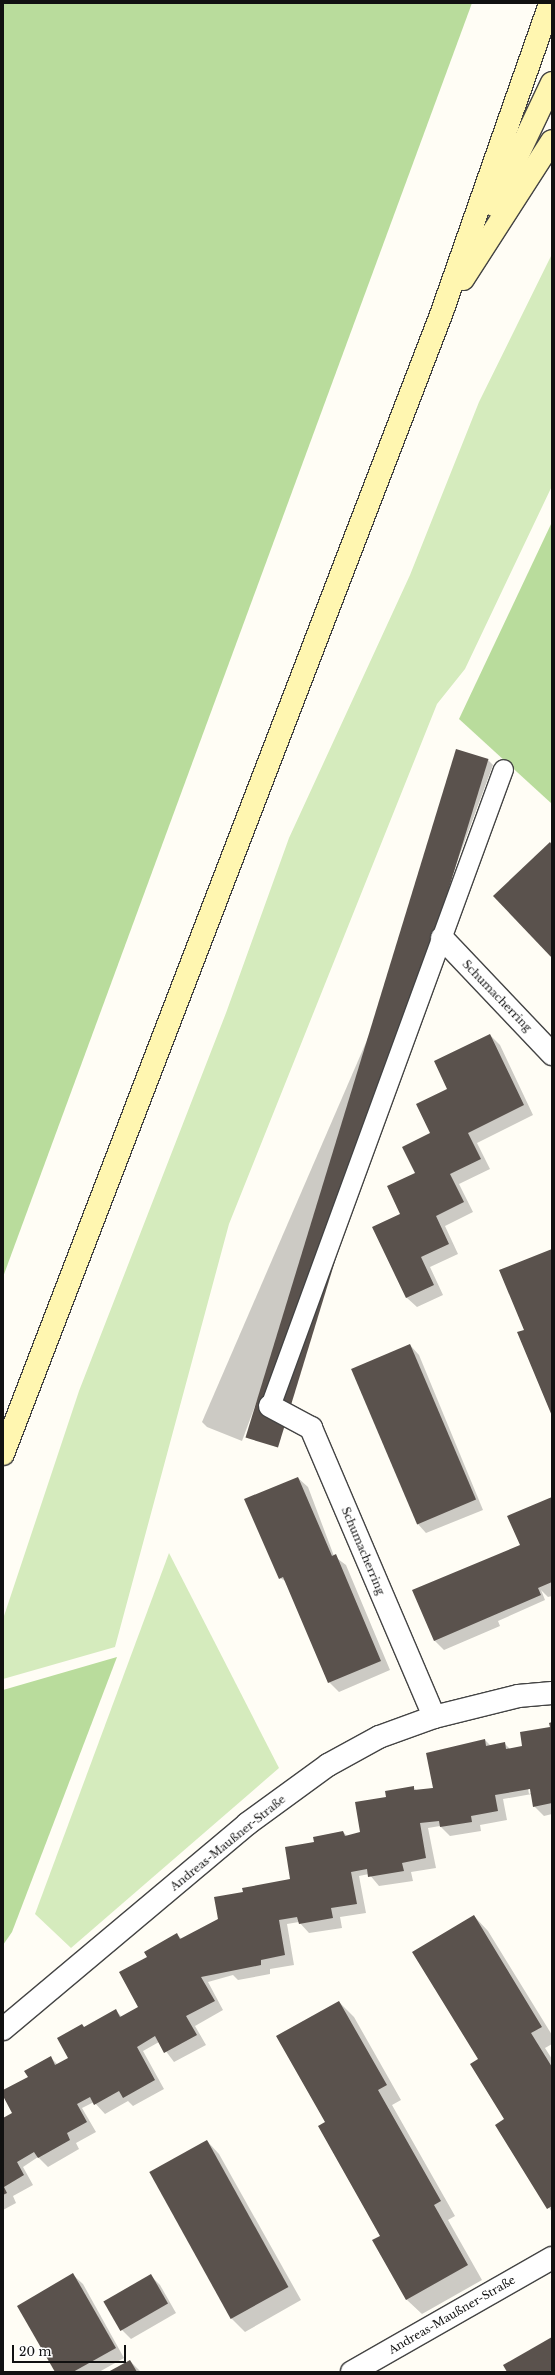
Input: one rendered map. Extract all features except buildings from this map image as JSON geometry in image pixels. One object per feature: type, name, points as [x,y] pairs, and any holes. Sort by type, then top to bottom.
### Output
[{"type":"main road","points":[[3,1454],[442,312],[550,3]]},
{"type":"main road","points":[[442,312],[552,84]]},
{"type":"main road","points":[[442,312],[552,141]]},
{"type":"street","name":"Schumacherring","points":[[442,938],[552,1054]]},
{"type":"street","name":"Schumacherring","points":[[270,1406],[311,1428],[434,1717]]},
{"type":"street","name":"Andreas-Maußner-Straße","points":[[3,2029],[247,1824],[316,1774],[379,1737],[434,1717],[518,1696],[552,1693]]},
{"type":"street","name":"Andreas-Maußner-Straße","points":[[352,2372],[552,2258]]},
{"type":"lane","points":[[270,1406],[503,769]]},
{"type":"green space","points":[[3,3],[472,3],[3,1277]]},
{"type":"green space","points":[[552,254],[552,486],[465,669],[437,704],[229,1224],[115,1647],[3,1679],[3,1619],[79,1391],[226,1013],[289,838],[410,575],[479,402]]},
{"type":"green space","points":[[552,522],[552,804],[459,719]]},
{"type":"green space","points":[[169,1553],[279,1768],[71,1948],[35,1914]]},
{"type":"green space","points":[[117,1657],[12,1932],[3,1945],[3,1690]]}]
